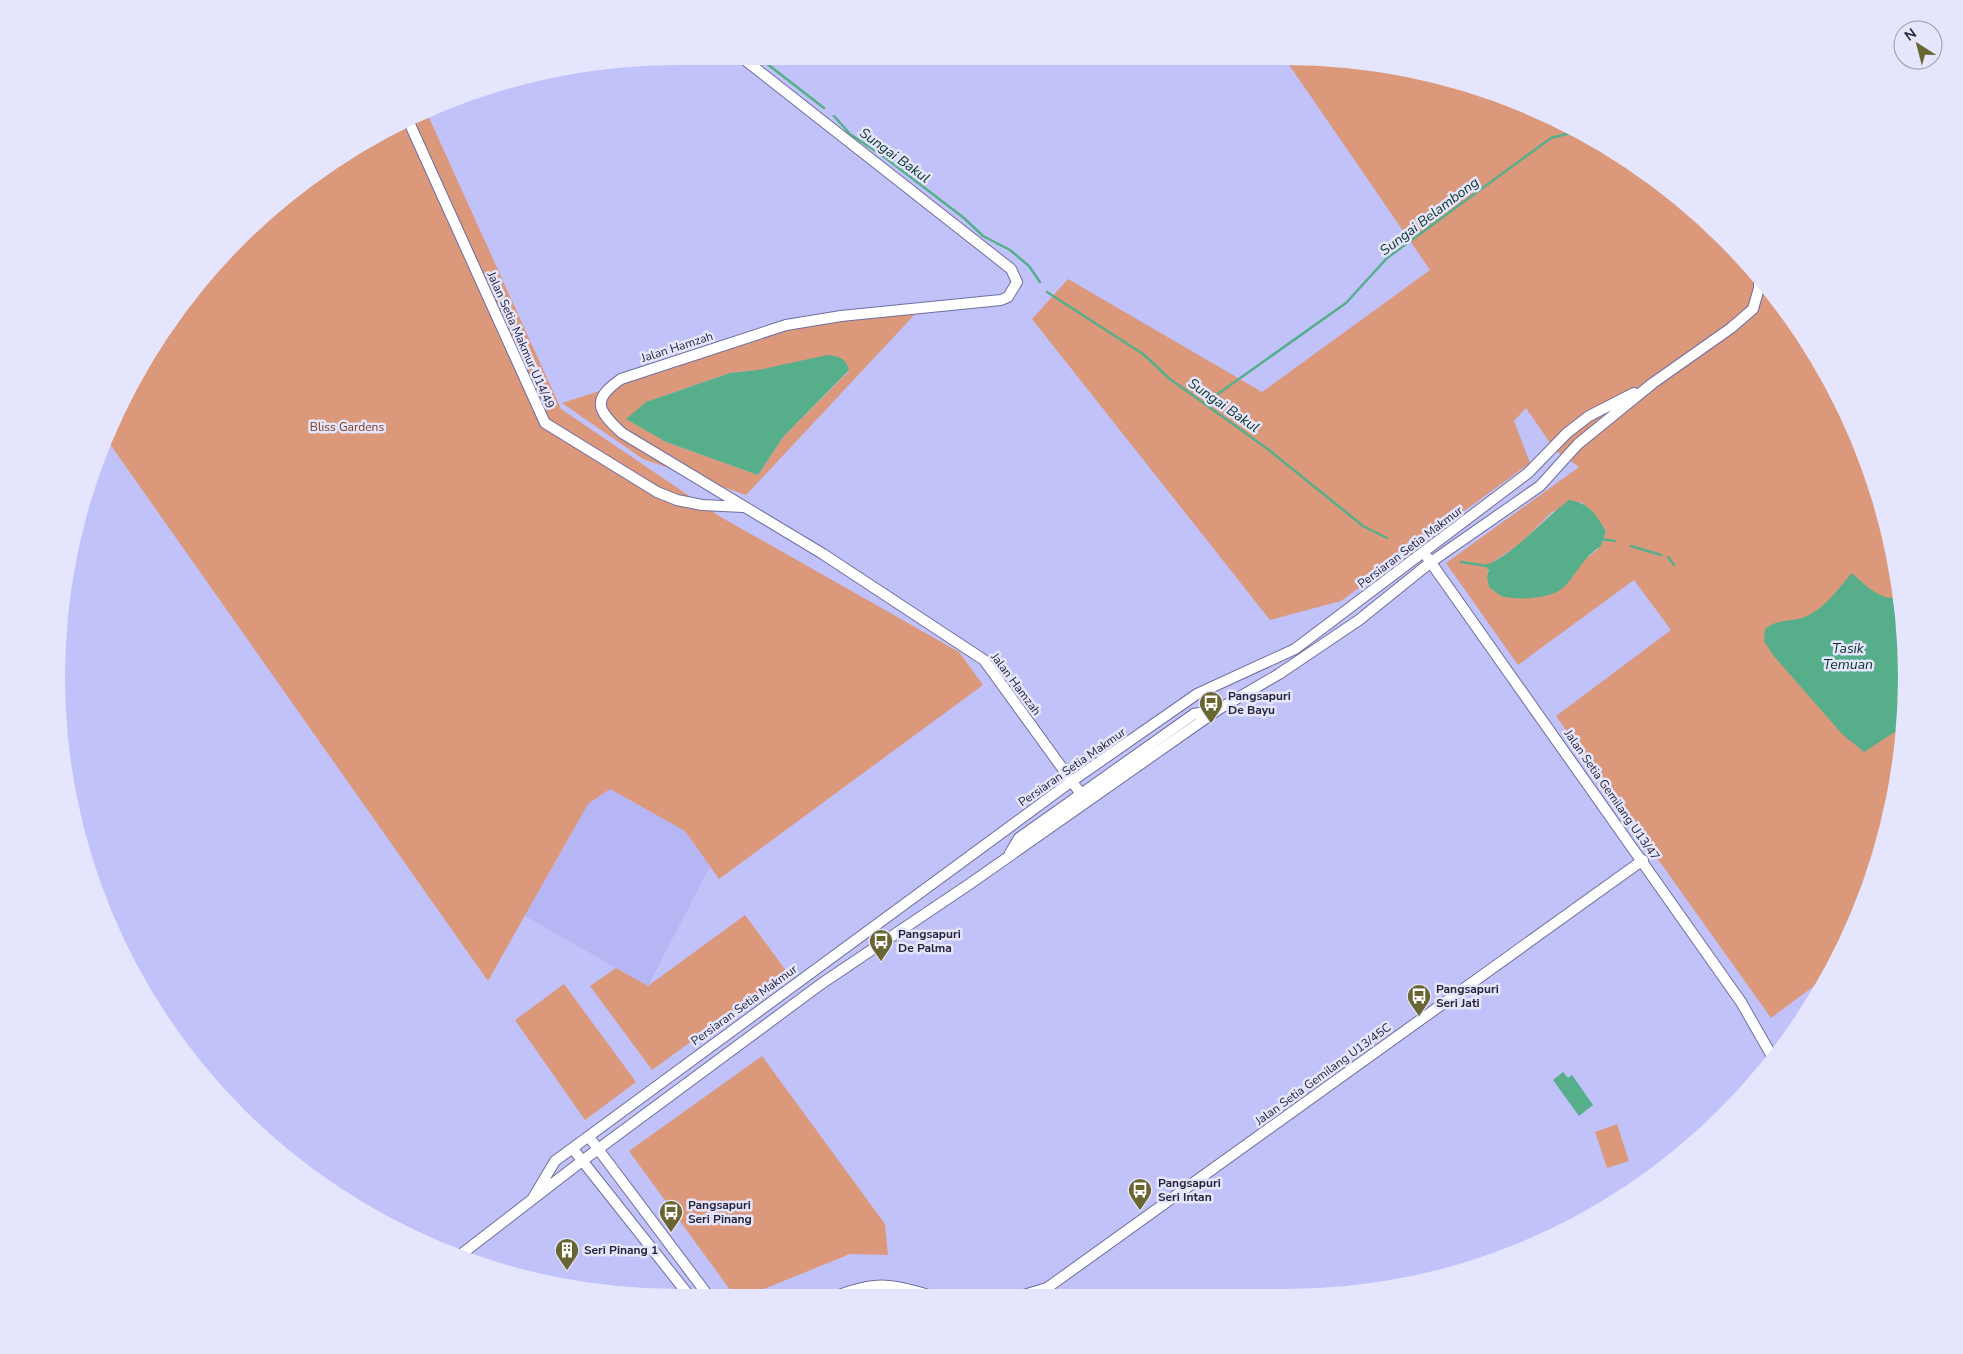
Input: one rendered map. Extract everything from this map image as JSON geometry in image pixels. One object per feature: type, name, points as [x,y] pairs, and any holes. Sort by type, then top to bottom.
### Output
[{"type":"street","name":"Jalan Hamzah","points":[[752,65],[1011,268],[1017,282],[1008,297],[1001,300],[841,316],[786,325],[640,371],[621,379],[606,390],[600,401],[602,411],[622,433],[831,559],[984,660],[1081,794]]},
{"type":"street","name":"Jalan Setia Makmur U14/49","points":[[411,126],[545,423],[656,492],[677,500],[702,505],[744,507]]},
{"type":"street","name":"Persiaran Setia Makmur","points":[[465,1251],[530,1204],[582,1161],[822,984],[1007,858],[1219,709],[1279,674],[1359,620],[1431,562],[1540,486],[1578,444],[1653,383],[1731,328],[1753,309],[1759,288]]},
{"type":"street","name":"Persiaran Setia Makmur","points":[[530,1204],[555,1161],[1072,781],[1198,694],[1295,649],[1528,473],[1567,433],[1590,416],[1653,383]]},
{"type":"street","name":"Jalan Setia Gemilang U13/47","points":[[1424,552],[1643,860],[1741,1002],[1770,1053]]},
{"type":"street","points":[[1007,858],[1019,838],[1194,714],[1219,709]]},
{"type":"street","name":"Jalan Setia Gemilang U13/45C","points":[[1044,1289],[1643,860]]},
{"type":"street","points":[[589,1137],[703,1289]]},
{"type":"street","points":[[573,1148],[684,1289]]},
{"type":"street","points":[[852,1289],[875,1284],[901,1286],[910,1289]]},
{"type":"shaded area","points":[[610,789],[685,831],[710,866],[648,986],[525,916],[588,804]]},
{"type":"green space","points":[[1289,65],[1366,70],[1444,86],[1483,97],[1557,128],[1626,168],[1659,191],[1719,244],[1746,273],[1772,304],[1816,371],[1835,406],[1851,443],[1866,480],[1877,519],[1893,597],[1897,637],[1897,717],[1893,757],[1877,835],[1866,874],[1851,911],[1835,948],[1814,986],[1771,1018],[1556,716],[1671,630],[1634,580],[1518,665],[1446,563],[1579,467],[1555,450],[1526,408],[1514,421],[1530,463],[1341,601],[1270,620],[1032,319],[1068,279],[1262,392],[1430,270]],"holes":[[[1581,502],[1593,512],[1606,531],[1601,546],[1587,558],[1487,576],[1490,564],[1519,545],[1552,512]]]},
{"type":"green space","name":"Bliss Gardens","points":[[429,118],[561,409],[719,516],[959,652],[983,685],[719,879],[685,831],[610,789],[588,804],[488,981],[111,446],[128,406],[168,337],[191,304],[244,244],[304,191],[337,168],[406,128]]},
{"type":"green space","points":[[918,311],[746,495],[643,459],[562,403],[806,325]],"holes":[[[758,370],[849,371],[783,437],[758,475],[666,442],[627,419],[646,402],[730,373]]]},
{"type":"green space","points":[[745,915],[787,972],[652,1070],[590,986],[616,968],[648,986]]},
{"type":"green space","points":[[564,984],[636,1082],[585,1120],[515,1020]]},
{"type":"green space","points":[[762,1056],[885,1224],[888,1255],[850,1254],[764,1289],[729,1289],[629,1151]]},
{"type":"green space","points":[[1617,1124],[1629,1161],[1607,1168],[1595,1132]]},
{"type":"water","points":[[827,355],[841,358],[849,370],[783,437],[758,475],[666,442],[626,419],[646,402],[730,373],[758,370]]},
{"type":"water","points":[[1569,500],[1576,501],[1591,510],[1606,531],[1601,546],[1586,559],[1565,586],[1553,594],[1528,598],[1503,596],[1489,587],[1487,576],[1489,570],[1484,565],[1504,556]]},
{"type":"water","name":"Tasik Temuan","points":[[1852,573],[1879,595],[1893,598],[1898,677],[1895,732],[1864,752],[1842,734],[1773,655],[1764,641],[1765,629],[1769,626],[1778,622],[1810,615],[1830,599]]},
{"type":"water","points":[[1563,1072],[1568,1078],[1572,1075],[1593,1105],[1579,1116],[1553,1080]]},
{"type":"waterway","name":"Sungai Bakul","points":[[769,65],[824,108]]},
{"type":"waterway","name":"Sungai Bakul","points":[[834,116],[850,134],[883,156],[964,218],[983,236],[1010,250],[1029,266],[1040,282]]},
{"type":"waterway","name":"Sungai Belambong","points":[[1205,403],[1346,303],[1387,258],[1551,138],[1568,134]]},
{"type":"waterway","name":"Sungai Bakul","points":[[1047,292],[1143,354],[1170,379],[1269,450],[1363,526],[1387,538]]},
{"type":"waterway","name":"Sungai Bakul","points":[[1601,539],[1615,541]]},
{"type":"waterway","name":"Sungai Bakul","points":[[1631,546],[1661,555]]},
{"type":"waterway","name":"Sungai Bakul","points":[[1668,557],[1674,565]]},
{"type":"waterway","name":"Sungai Bakul","points":[[1461,562],[1487,566]]},
{"type":"place","name":"Pangsapuri De Bayu","points":[[1211,724]]},
{"type":"place","name":"Pangsapuri De Palma","points":[[881,962]]},
{"type":"place","name":"Pangsapuri Seri Jati","points":[[1419,1017]]},
{"type":"place","name":"Pangsapuri Seri Intan","points":[[1140,1211]]},
{"type":"place","name":"Pangsapuri Seri Pinang","points":[[671,1233]]},
{"type":"place","name":"Seri Pinang 1","points":[[567,1271]]}]
